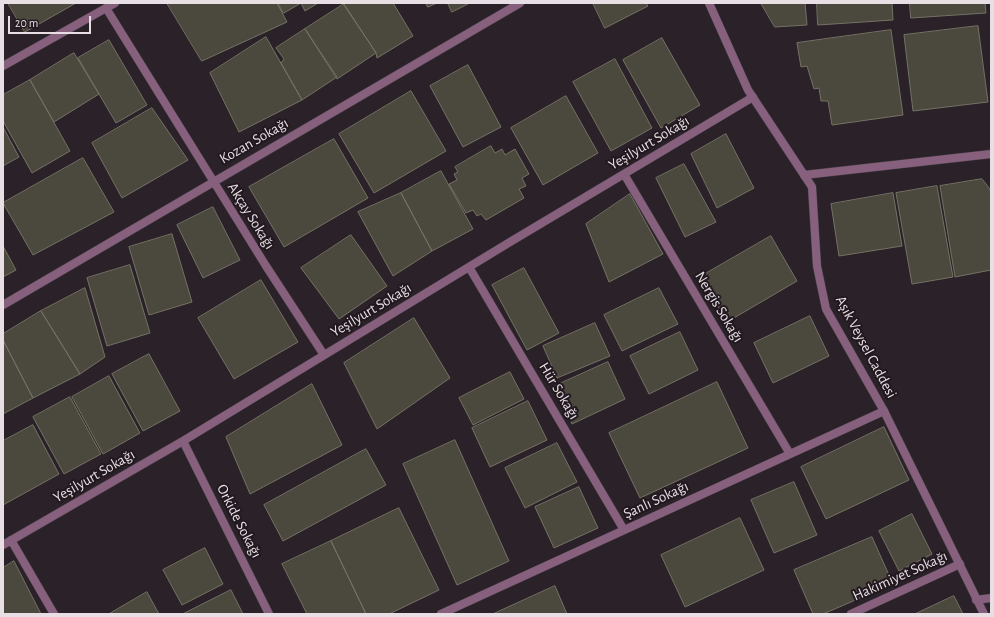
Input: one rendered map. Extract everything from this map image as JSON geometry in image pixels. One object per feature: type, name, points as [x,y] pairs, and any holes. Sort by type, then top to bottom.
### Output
[{"type":"street","points":[[3,66],[115,3]]},
{"type":"street","name":"Kozan Sokağı","points":[[3,305],[520,3]]},
{"type":"street","name":"Aşık Veysel Caddesi","points":[[709,3],[748,90],[812,187],[817,266],[826,309],[884,411],[984,614]]},
{"type":"street","name":"Akçay Sokağı","points":[[106,8],[266,266],[324,355]]},
{"type":"street","name":"Yeşilyurt Sokağı","points":[[3,545],[183,442],[469,267],[753,97]]},
{"type":"street","points":[[804,176],[991,154]]},
{"type":"street","name":"Nergis Sokağı","points":[[624,174],[790,454]]},
{"type":"street","name":"Hür Sokağı","points":[[469,267],[624,530]]},
{"type":"street","name":"Şanlı Sokağı","points":[[441,614],[884,411]]},
{"type":"street","name":"Orkide Sokağı","points":[[183,442],[269,614]]},
{"type":"street","points":[[10,540],[54,614]]},
{"type":"street","name":"Hakimiyet Sokağı","points":[[851,614],[960,564]]},
{"type":"street","points":[[976,600],[991,598]]},
{"type":"building","points":[[8,3],[76,3],[25,32]]},
{"type":"building","points":[[167,3],[277,3],[287,22],[202,61]]},
{"type":"building","points":[[278,3],[301,3],[284,13]]},
{"type":"building","points":[[301,3],[318,3],[305,11]]},
{"type":"building","points":[[343,3],[393,3],[413,36],[377,58],[376,53]]},
{"type":"building","points":[[426,3],[437,3],[428,7]]},
{"type":"building","points":[[448,3],[467,3],[468,4],[452,12]]},
{"type":"building","points":[[593,3],[646,3],[648,6],[605,28]]},
{"type":"building","points":[[761,3],[805,3],[807,25],[775,27]]},
{"type":"building","points":[[817,3],[892,3],[893,20],[818,25]]},
{"type":"building","points":[[910,3],[985,3],[986,13],[911,18]]},
{"type":"building","points":[[344,4],[376,53],[337,79],[305,29]]},
{"type":"building","points":[[978,26],[988,102],[913,111],[904,35]]},
{"type":"building","points":[[305,29],[337,77],[302,100],[281,63],[284,59],[276,48]]},
{"type":"building","points":[[891,30],[903,115],[832,125],[828,101],[821,101],[819,88],[814,89],[807,66],[801,67],[797,43]]},
{"type":"building","points":[[266,37],[302,100],[239,132],[210,73]]},
{"type":"building","points":[[662,38],[700,105],[661,128],[623,60]]},
{"type":"building","points":[[109,40],[147,105],[116,123],[78,58]]},
{"type":"building","points":[[74,53],[99,94],[54,122],[30,80]]},
{"type":"building","points":[[615,59],[652,128],[611,151],[573,82]]},
{"type":"building","points":[[468,65],[501,127],[463,147],[430,86]]},
{"type":"building","points":[[30,80],[70,151],[32,173],[3,121],[3,95]]},
{"type":"building","points":[[411,91],[446,151],[374,193],[339,134]]},
{"type":"building","points":[[566,96],[598,153],[543,185],[511,128]]},
{"type":"building","points":[[152,108],[188,160],[122,198],[92,143]]},
{"type":"building","points":[[3,127],[19,157],[3,166]]},
{"type":"building","points":[[726,134],[754,188],[717,208],[691,154]]},
{"type":"building","points":[[334,139],[368,198],[284,247],[249,187]]},
{"type":"building","points":[[491,146],[495,153],[502,149],[505,155],[515,149],[529,174],[522,178],[526,186],[519,189],[524,198],[486,220],[481,214],[477,216],[473,210],[466,213],[449,184],[457,180],[454,174],[458,172],[455,167]]},
{"type":"building","points":[[83,158],[114,212],[33,255],[3,203]]},
{"type":"building","points":[[684,164],[716,222],[685,237],[656,178]]},
{"type":"building","points":[[441,171],[473,229],[432,251],[401,193]]},
{"type":"building","points":[[982,179],[990,189],[991,195],[991,270],[955,277],[940,186]]},
{"type":"building","points":[[937,186],[953,277],[912,284],[896,193]]},
{"type":"building","points":[[401,193],[432,251],[393,276],[358,212]]},
{"type":"building","points":[[893,193],[902,246],[839,256],[831,204]]},
{"type":"building","points":[[630,194],[663,254],[609,282],[586,224]]},
{"type":"building","points":[[213,207],[240,260],[203,278],[177,225]]},
{"type":"building","points":[[172,234],[192,302],[149,315],[129,247]]},
{"type":"building","points":[[351,235],[387,286],[339,319],[301,268]]},
{"type":"building","points":[[771,236],[797,281],[727,322],[700,277]]},
{"type":"building","points":[[3,246],[16,270],[3,277]]},
{"type":"building","points":[[130,265],[150,333],[107,346],[87,278]]},
{"type":"building","points":[[524,268],[559,333],[527,350],[492,285]]},
{"type":"building","points":[[261,280],[298,342],[234,379],[198,318]]},
{"type":"building","points":[[85,288],[105,357],[80,374],[41,311]]},
{"type":"building","points":[[659,288],[678,324],[622,351],[604,315]]},
{"type":"building","points":[[41,311],[80,374],[33,398],[3,340],[3,334]]},
{"type":"building","points":[[810,316],[829,356],[773,383],[754,343]]},
{"type":"building","points":[[414,318],[450,378],[377,429],[344,363]]},
{"type":"building","points":[[595,323],[610,356],[557,378],[543,346]]},
{"type":"building","points":[[680,332],[698,370],[649,394],[630,356]]},
{"type":"building","points":[[3,340],[33,398],[3,414]]},
{"type":"building","points":[[149,354],[180,411],[143,431],[112,374]]},
{"type":"building","points":[[608,362],[625,399],[572,424],[555,386]]},
{"type":"building","points":[[510,372],[524,399],[473,425],[459,398]]},
{"type":"building","points":[[109,376],[140,433],[103,454],[72,397]]},
{"type":"building","points":[[717,382],[748,448],[640,498],[609,433]]},
{"type":"building","points":[[312,384],[342,445],[250,494],[226,437]]},
{"type":"building","points":[[70,397],[101,454],[64,474],[33,417]]},
{"type":"building","points":[[528,401],[547,440],[490,467],[472,428]]},
{"type":"building","points":[[33,425],[59,474],[3,505],[3,441]]},
{"type":"building","points":[[884,427],[909,480],[826,519],[801,467]]},
{"type":"building","points":[[455,440],[509,561],[457,585],[403,464]]},
{"type":"building","points":[[557,443],[577,482],[525,508],[505,468]]},
{"type":"building","points":[[366,449],[386,485],[283,541],[264,505]]},
{"type":"building","points":[[794,482],[817,535],[774,553],[751,500]]},
{"type":"building","points":[[579,487],[598,528],[554,548],[535,507]]},
{"type":"building","points":[[399,508],[439,590],[389,614],[366,614],[331,541]]},
{"type":"building","points":[[912,514],[932,554],[899,571],[879,531]]},
{"type":"building","points":[[740,518],[764,570],[685,607],[661,555]]},
{"type":"building","points":[[872,537],[893,584],[823,614],[813,614],[794,570]]},
{"type":"building","points":[[331,541],[366,614],[307,614],[282,564]]},
{"type":"building","points":[[205,548],[223,584],[182,605],[163,570]]},
{"type":"building","points":[[14,561],[41,614],[3,614],[3,568]]},
{"type":"building","points":[[555,586],[567,614],[493,614]]},
{"type":"building","points":[[231,590],[243,614],[183,614]]},
{"type":"building","points":[[147,592],[159,614],[109,614]]},
{"type":"building","points":[[954,596],[963,614],[915,614]]}]
